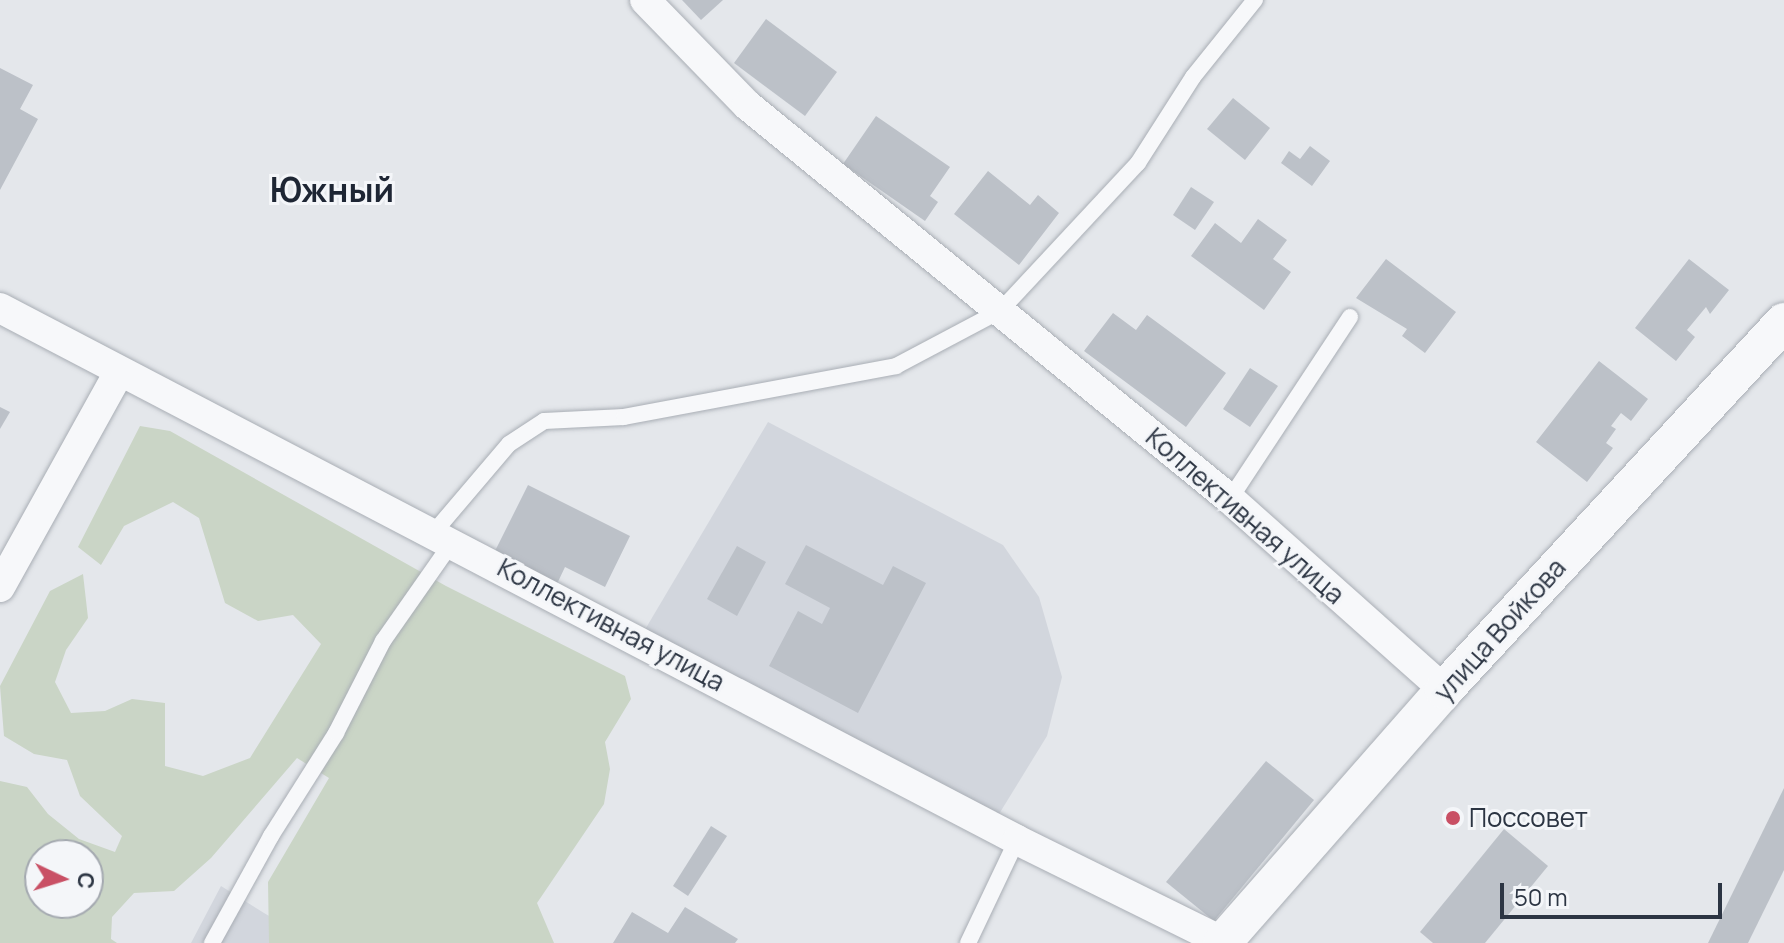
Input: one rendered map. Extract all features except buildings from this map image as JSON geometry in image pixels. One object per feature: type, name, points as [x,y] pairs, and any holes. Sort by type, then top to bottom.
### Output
[{"type":"street","name":"Коллективная улица","points":[[645,0],[747,105],[1230,499],[1444,690]]},
{"type":"street","name":"Коллективная улица","points":[[0,308],[119,372],[444,536],[1017,840],[1223,942]]},
{"type":"street","name":"улица Войкова","points":[[1223,942],[1444,690],[1784,322]]},
{"type":"street","points":[[0,587],[119,372]]},
{"type":"lane","points":[[212,943],[271,836],[336,733],[383,641],[444,536],[509,444],[544,421],[624,417],[896,366],[1000,311],[1138,163],[1193,77],[1255,0]]},
{"type":"lane","points":[[1230,499],[1350,317]]},
{"type":"lane","points":[[968,943],[1017,840]]},
{"type":"shaded area","points":[[768,422],[1003,545],[1039,597],[1062,677],[1047,736],[999,814],[643,633]]},
{"type":"shaded area","points":[[221,886],[264,913],[315,943],[191,943]]},
{"type":"green space","points":[[140,426],[170,431],[446,586],[625,676],[631,699],[605,742],[610,769],[604,804],[537,903],[554,943],[269,943],[268,882],[329,778],[297,758],[211,858],[174,891],[134,893],[112,917],[111,939],[117,943],[0,943],[0,781],[27,787],[48,814],[79,839],[24,839],[24,919],[104,919],[104,848],[115,852],[122,836],[80,796],[67,760],[34,754],[4,736],[0,686],[50,591],[83,574],[88,618],[66,650],[55,682],[71,713],[105,711],[132,699],[165,703],[165,766],[203,776],[250,758],[321,644],[293,615],[258,621],[225,603],[199,518],[173,502],[124,526],[101,565],[78,547]]},
{"type":"place","name":"Поссовет","points":[[1453,818]]},
{"type":"district","name":"Южный","points":[[332,190]]}]
